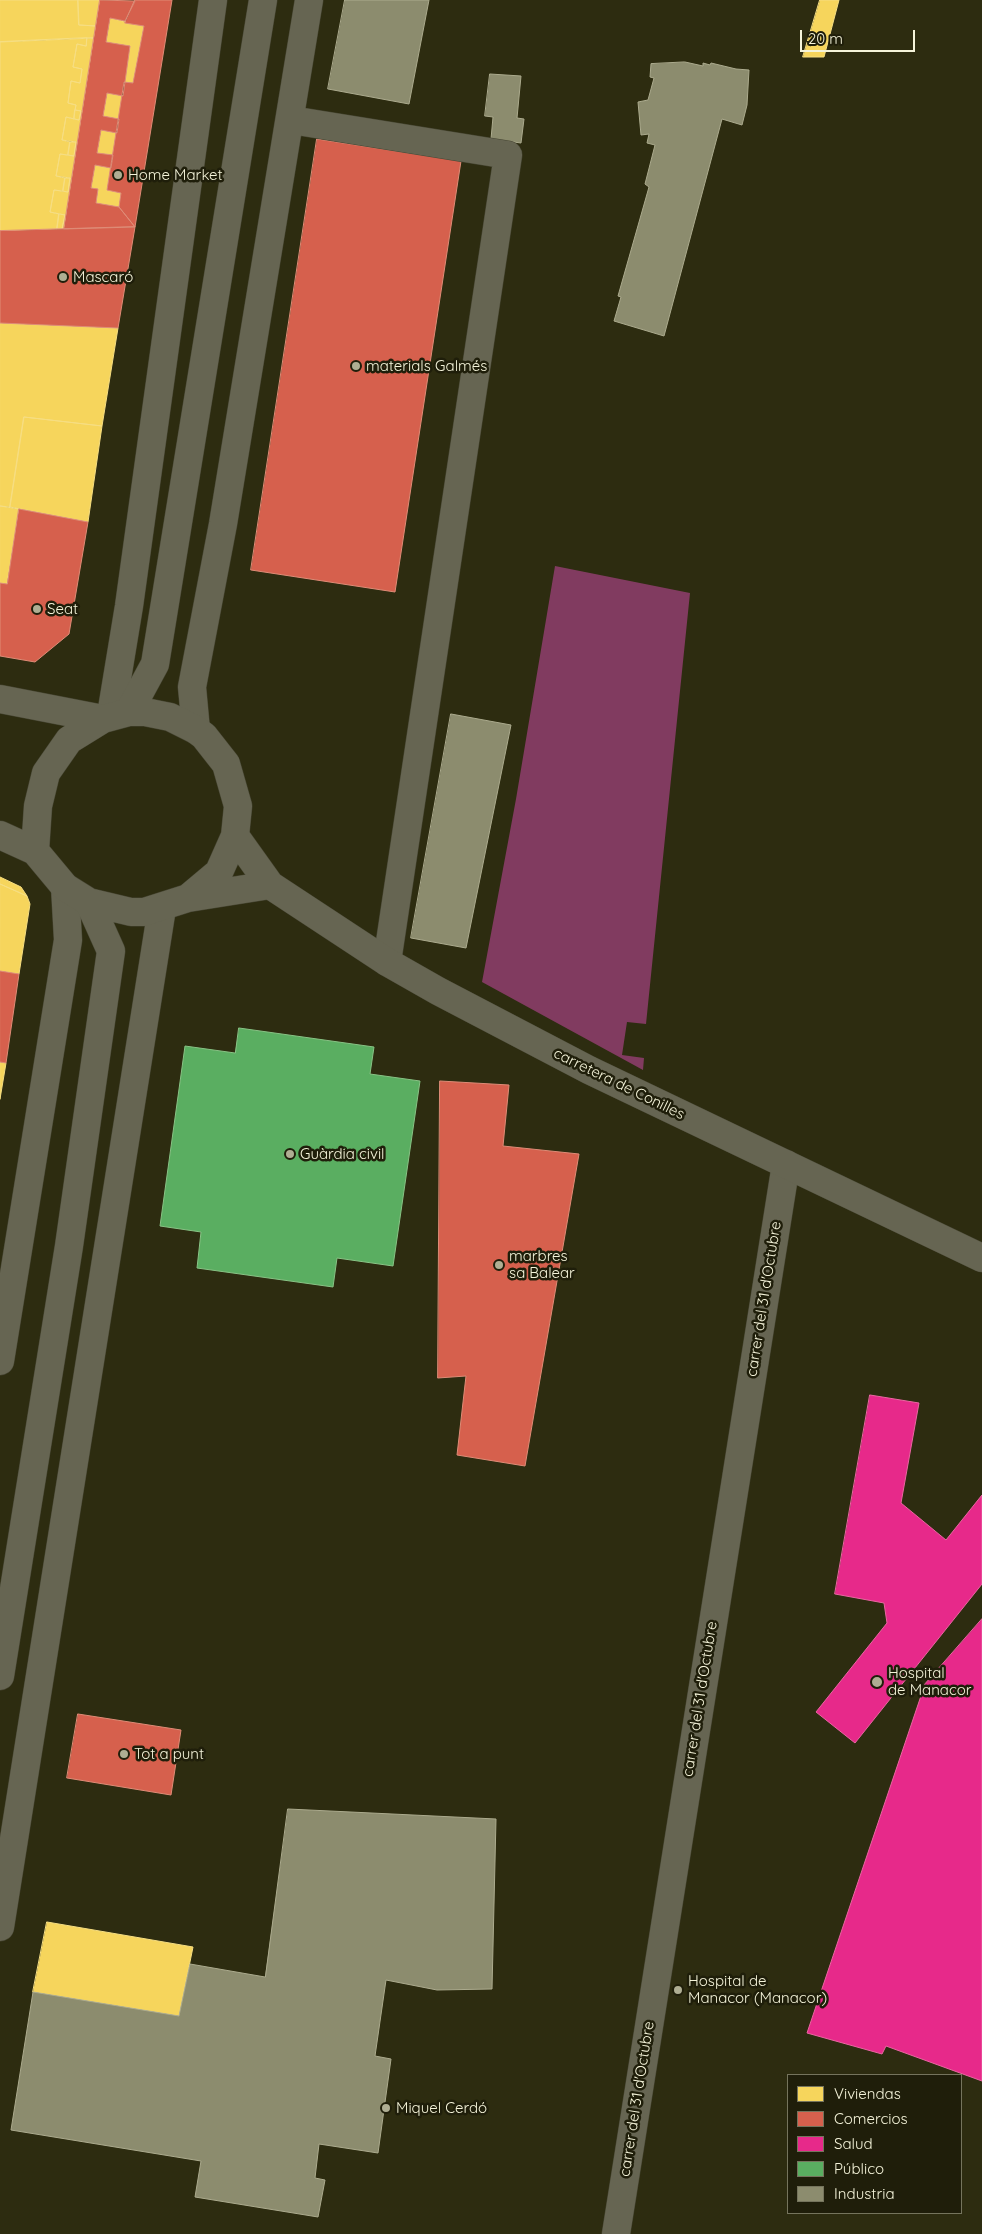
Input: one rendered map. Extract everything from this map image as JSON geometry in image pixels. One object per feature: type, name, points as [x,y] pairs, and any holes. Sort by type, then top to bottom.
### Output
[{"type":"street","points":[[114,715],[214,0]]},
{"type":"street","points":[[170,717],[155,664],[263,0]]},
{"type":"street","points":[[196,730],[192,687],[223,524],[291,120],[309,0]]},
{"type":"street","points":[[291,120],[508,155],[387,962]]},
{"type":"street","points":[[35,850],[38,806],[46,773],[69,740],[114,715],[155,664]]},
{"type":"street","points":[[0,699],[114,715],[145,712],[170,717],[204,736],[226,764],[238,806],[235,836],[219,872],[188,898]]},
{"type":"street","points":[[0,835],[35,850],[65,887],[89,902],[131,912],[153,910],[188,898],[270,885],[235,836]]},
{"type":"street","name":"carretera de Conilles","points":[[270,885],[387,962],[438,991],[589,1070],[982,1258]]},
{"type":"street","points":[[0,1361],[68,940],[65,887]]},
{"type":"street","points":[[0,1676],[69,1246],[111,951],[89,902]]},
{"type":"street","points":[[111,951],[153,910]]},
{"type":"street","points":[[0,1927],[153,910]]},
{"type":"street","name":"carrer del 31 d'Octubre","points":[[616,2234],[786,1164]]},
{"type":"shaded area","points":[[555,566],[690,593],[646,1024],[627,1022],[622,1055],[644,1058],[643,1070],[482,982],[516,799]]},
{"type":"building: Viviendas","points":[[0,0],[78,0],[79,25],[96,26],[94,38],[0,42]]},
{"type":"building: Viviendas","points":[[78,0],[100,0],[96,26],[79,25]]},
{"type":"building: Viviendas","points":[[820,0],[839,0],[824,57],[803,57]]},
{"type":"building: Viviendas","points":[[110,18],[144,26],[133,83],[124,82],[130,46],[106,42]]},
{"type":"building: Viviendas","points":[[87,38],[86,46],[77,44],[73,67],[82,69],[80,83],[71,81],[68,103],[76,105],[74,119],[66,117],[62,140],[70,142],[68,155],[60,154],[56,176],[65,178],[63,191],[54,190],[50,212],[59,214],[57,229],[0,231],[0,42]]},
{"type":"building: Viviendas","points":[[87,38],[94,38],[64,229],[62,229],[65,215],[50,212],[54,190],[68,192],[70,178],[56,176],[60,154],[74,156],[76,142],[62,140],[66,117],[79,120],[81,111],[75,110],[76,105],[68,103],[71,81],[80,83],[82,69],[73,67],[77,44],[86,46]]},
{"type":"building: Viviendas","points":[[107,93],[123,96],[119,119],[103,116]]},
{"type":"building: Viviendas","points":[[75,110],[81,111],[79,120],[74,119]]},
{"type":"building: Viviendas","points":[[101,130],[117,133],[113,155],[97,153]]},
{"type":"building: Viviendas","points":[[70,142],[76,142],[74,156],[68,155]]},
{"type":"building: Viviendas","points":[[95,165],[111,168],[107,190],[121,193],[119,207],[96,203],[98,189],[91,188]]},
{"type":"building: Viviendas","points":[[65,178],[70,178],[68,192],[63,191]]},
{"type":"building: Viviendas","points":[[59,214],[65,215],[62,229],[57,229]]},
{"type":"building: Viviendas","points":[[0,323],[118,328],[102,426],[24,417],[10,507],[0,506]]},
{"type":"building: Viviendas","points":[[24,417],[102,426],[88,522],[10,507]]},
{"type":"building: Viviendas","points":[[0,506],[19,509],[7,584],[0,583]]},
{"type":"building: Viviendas","points":[[0,877],[21,887],[27,896],[0,884]]},
{"type":"building: Viviendas","points":[[0,884],[27,896],[30,904],[19,974],[0,971]]},
{"type":"building: Viviendas","points":[[0,1062],[6,1063],[0,1099]]},
{"type":"building: Viviendas","points":[[47,1922],[193,1947],[179,2016],[33,1992]]},
{"type":"building: Comercios","points":[[100,0],[135,1],[125,21],[110,18],[106,42],[130,46],[123,96],[107,93],[103,116],[119,119],[117,133],[101,130],[97,153],[113,155],[111,168],[95,165],[91,188],[98,189],[96,203],[119,207],[135,227],[64,229]]},
{"type":"building: Comercios","points":[[135,0],[172,0],[135,227],[119,207],[121,193],[107,190],[124,82],[133,83],[144,26],[125,23]]},
{"type":"building: Comercios","name":"materials Galmés","points":[[317,139],[461,161],[395,592],[251,570]]},
{"type":"building: Comercios","name":"Mascaró","points":[[135,227],[118,328],[0,323],[0,231]]},
{"type":"building: Comercios","name":"Seat","points":[[19,509],[88,522],[69,634],[35,662],[0,656],[0,583],[7,584]]},
{"type":"building: Comercios","points":[[0,971],[19,974],[6,1063],[0,1062]]},
{"type":"building: Comercios","name":"marbres sa Balear","points":[[440,1081],[509,1085],[503,1146],[579,1154],[525,1466],[457,1455],[466,1376],[438,1378]]},
{"type":"building: Comercios","name":"Tot a punt","points":[[78,1714],[181,1730],[171,1795],[67,1778]]},
{"type":"building: Salud","points":[[870,1395],[919,1403],[901,1503],[946,1540],[982,1495],[982,1584],[855,1743],[816,1712],[887,1623],[884,1603],[835,1594]]},
{"type":"building: Salud","points":[[982,1619],[982,2081],[886,2046],[882,2054],[807,2033],[925,1684]]},
{"type":"building: Público","name":"Guàrdia civil","points":[[239,1028],[374,1047],[370,1074],[420,1081],[393,1266],[337,1258],[333,1287],[197,1268],[201,1232],[160,1226],[185,1046],[235,1053]]},
{"type":"building: Industria","points":[[345,0],[429,0],[409,104],[328,89]]},
{"type":"building: Industria","points":[[685,62],[703,66],[703,63],[710,65],[711,63],[749,70],[747,105],[742,125],[722,119],[664,336],[614,321],[621,297],[618,296],[649,187],[645,184],[655,145],[647,143],[649,134],[641,135],[638,102],[648,100],[654,78],[650,77],[651,64]]},
{"type":"building: Industria","points":[[490,74],[521,76],[517,118],[524,119],[521,143],[491,139],[493,117],[485,116]]},
{"type":"building: Industria","points":[[451,714],[511,725],[466,948],[411,938]]},
{"type":"building: Industria","points":[[288,1809],[496,1819],[492,1989],[437,1990],[386,1980],[375,2056],[391,2059],[378,2153],[319,2144],[315,2178],[325,2180],[318,2217],[195,2197],[201,2161],[11,2130],[33,1992],[179,2016],[190,1964],[265,1977]]},
{"type":"place","name":"Home Market","points":[[118,175]]},
{"type":"place","name":"Mascaró","points":[[63,277]]},
{"type":"place","name":"materials Galmés","points":[[356,366]]},
{"type":"place","name":"Seat","points":[[37,609]]},
{"type":"place","name":"Guàrdia civil","points":[[290,1154]]},
{"type":"place","name":"marbres sa Balear","points":[[499,1265]]},
{"type":"place","name":"Hospital de Manacor","points":[[877,1682]]},
{"type":"place","name":"Tot a punt","points":[[124,1754]]},
{"type":"place","name":"Hospital de Manacor (Manacor)","points":[[678,1990]]},
{"type":"place","name":"Miquel Cerdó","points":[[386,2108]]}]
